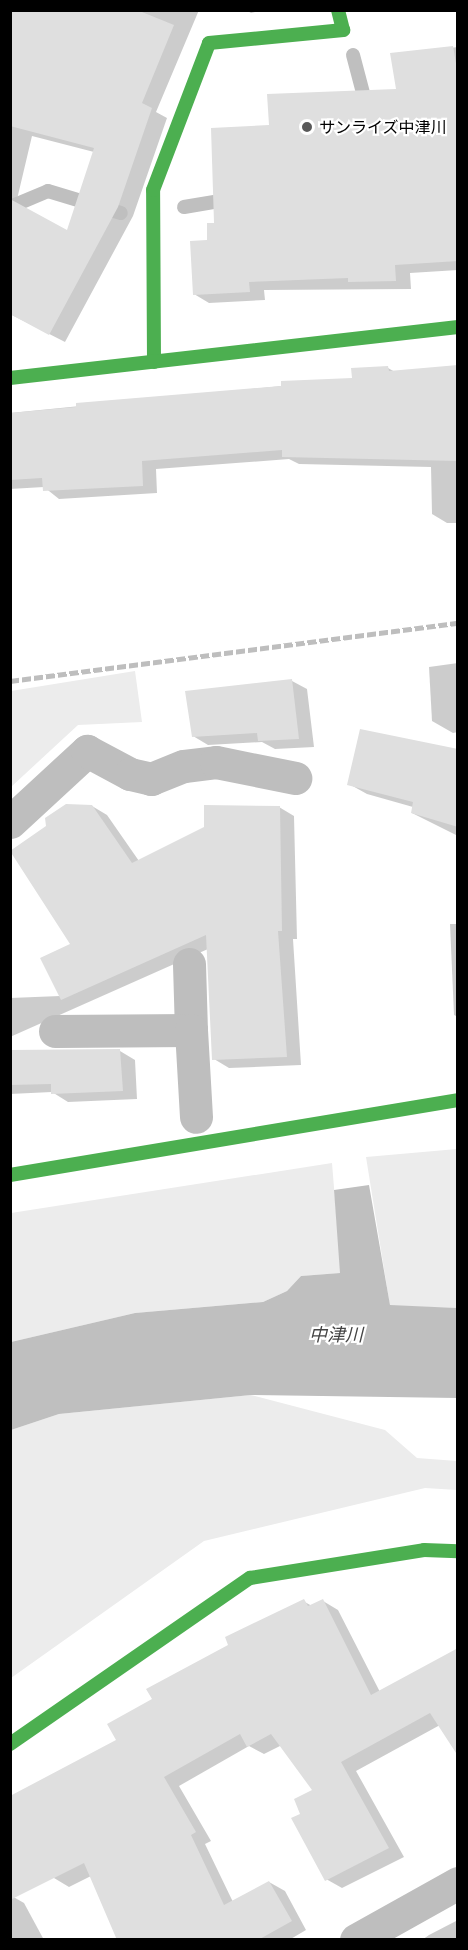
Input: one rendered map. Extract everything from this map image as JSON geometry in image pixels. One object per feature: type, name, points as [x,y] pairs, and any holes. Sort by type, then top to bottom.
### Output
[{"type":"street","points":[[154,362],[153,190],[208,43],[343,30],[338,10]]},
{"type":"street","points":[[10,378],[458,327]]},
{"type":"street","points":[[10,822],[87,751],[130,774],[151,779],[184,766],[216,762],[295,778]]},
{"type":"street","points":[[189,964],[196,1117]]},
{"type":"street","points":[[55,1031],[191,1030]]},
{"type":"street","points":[[10,1174],[458,1100]]},
{"type":"street","points":[[10,1744],[250,1578],[424,1550],[458,1551]]},
{"type":"street","points":[[356,1940],[458,1883]]},
{"type":"shaded area","points":[[135,671],[142,722],[78,725],[11,787],[11,691]]},
{"type":"shaded area","points":[[457,1149],[457,1308],[390,1306],[366,1157]]},
{"type":"shaded area","points":[[332,1163],[341,1273],[301,1276],[287,1291],[263,1302],[135,1313],[11,1342],[11,1213]]},
{"type":"shaded area","points":[[251,1395],[385,1430],[417,1458],[457,1461],[457,1490],[425,1488],[204,1541],[11,1678],[11,1430],[59,1414]]},
{"type":"water","name":"中津川","points":[[369,1185],[390,1305],[457,1308],[457,1398],[251,1395],[59,1414],[11,1430],[11,1342],[135,1313],[263,1302],[287,1291],[301,1276],[340,1273],[334,1190]]},
{"type":"building","points":[[10,10],[137,10],[174,25],[142,103],[152,108],[118,207],[49,335],[10,314],[10,199],[67,230],[94,148],[10,126]]},
{"type":"building","points":[[453,46],[458,75],[458,261],[395,265],[396,281],[348,282],[348,278],[249,282],[250,292],[193,295],[190,241],[207,240],[207,223],[214,223],[211,128],[269,125],[267,94],[396,89],[390,53]]},
{"type":"building","points":[[458,365],[458,461],[282,457],[282,450],[142,461],[143,486],[43,491],[42,478],[10,480],[10,413],[76,407],[76,403],[281,386],[281,381],[352,378],[351,368],[388,366],[389,371]]},
{"type":"building","points":[[292,679],[299,739],[258,741],[257,733],[192,737],[185,691]]},
{"type":"building","points":[[360,729],[458,749],[458,827],[411,813],[413,802],[347,785]]},
{"type":"building","points":[[66,804],[92,805],[132,863],[204,827],[204,805],[280,806],[282,931],[278,931],[287,1057],[212,1060],[206,935],[61,1000],[40,958],[70,944],[10,851],[46,826],[45,818]]},
{"type":"building","points":[[120,1049],[123,1091],[51,1094],[51,1084],[10,1085],[10,1050]]},
{"type":"building","points":[[304,1599],[308,1606],[323,1599],[371,1695],[458,1648],[458,1756],[430,1713],[341,1762],[389,1848],[325,1881],[291,1818],[300,1814],[294,1799],[312,1790],[271,1734],[247,1747],[240,1734],[164,1777],[196,1832],[191,1835],[224,1905],[269,1881],[292,1921],[258,1940],[117,1940],[84,1863],[10,1900],[10,1796],[116,1740],[107,1724],[152,1699],[146,1689],[228,1645],[225,1637]]},
{"type":"waterway","points":[[353,55],[367,108]]},
{"type":"waterway","points":[[10,207],[48,191],[121,213]]},
{"type":"waterway","points":[[184,207],[232,199]]},
{"type":"railway","points":[[10,681],[458,623]]},
{"type":"traffic: fast","points":[[154,362],[153,190],[209,43],[343,30],[338,10]]},
{"type":"traffic: fast","points":[[10,378],[458,327]]},
{"type":"traffic: fast","points":[[10,1175],[458,1100]]},
{"type":"traffic: fast","points":[[10,1744],[250,1578],[424,1550],[458,1551]]},
{"type":"place","name":"サンライズ中津川","points":[[307,127]]}]
